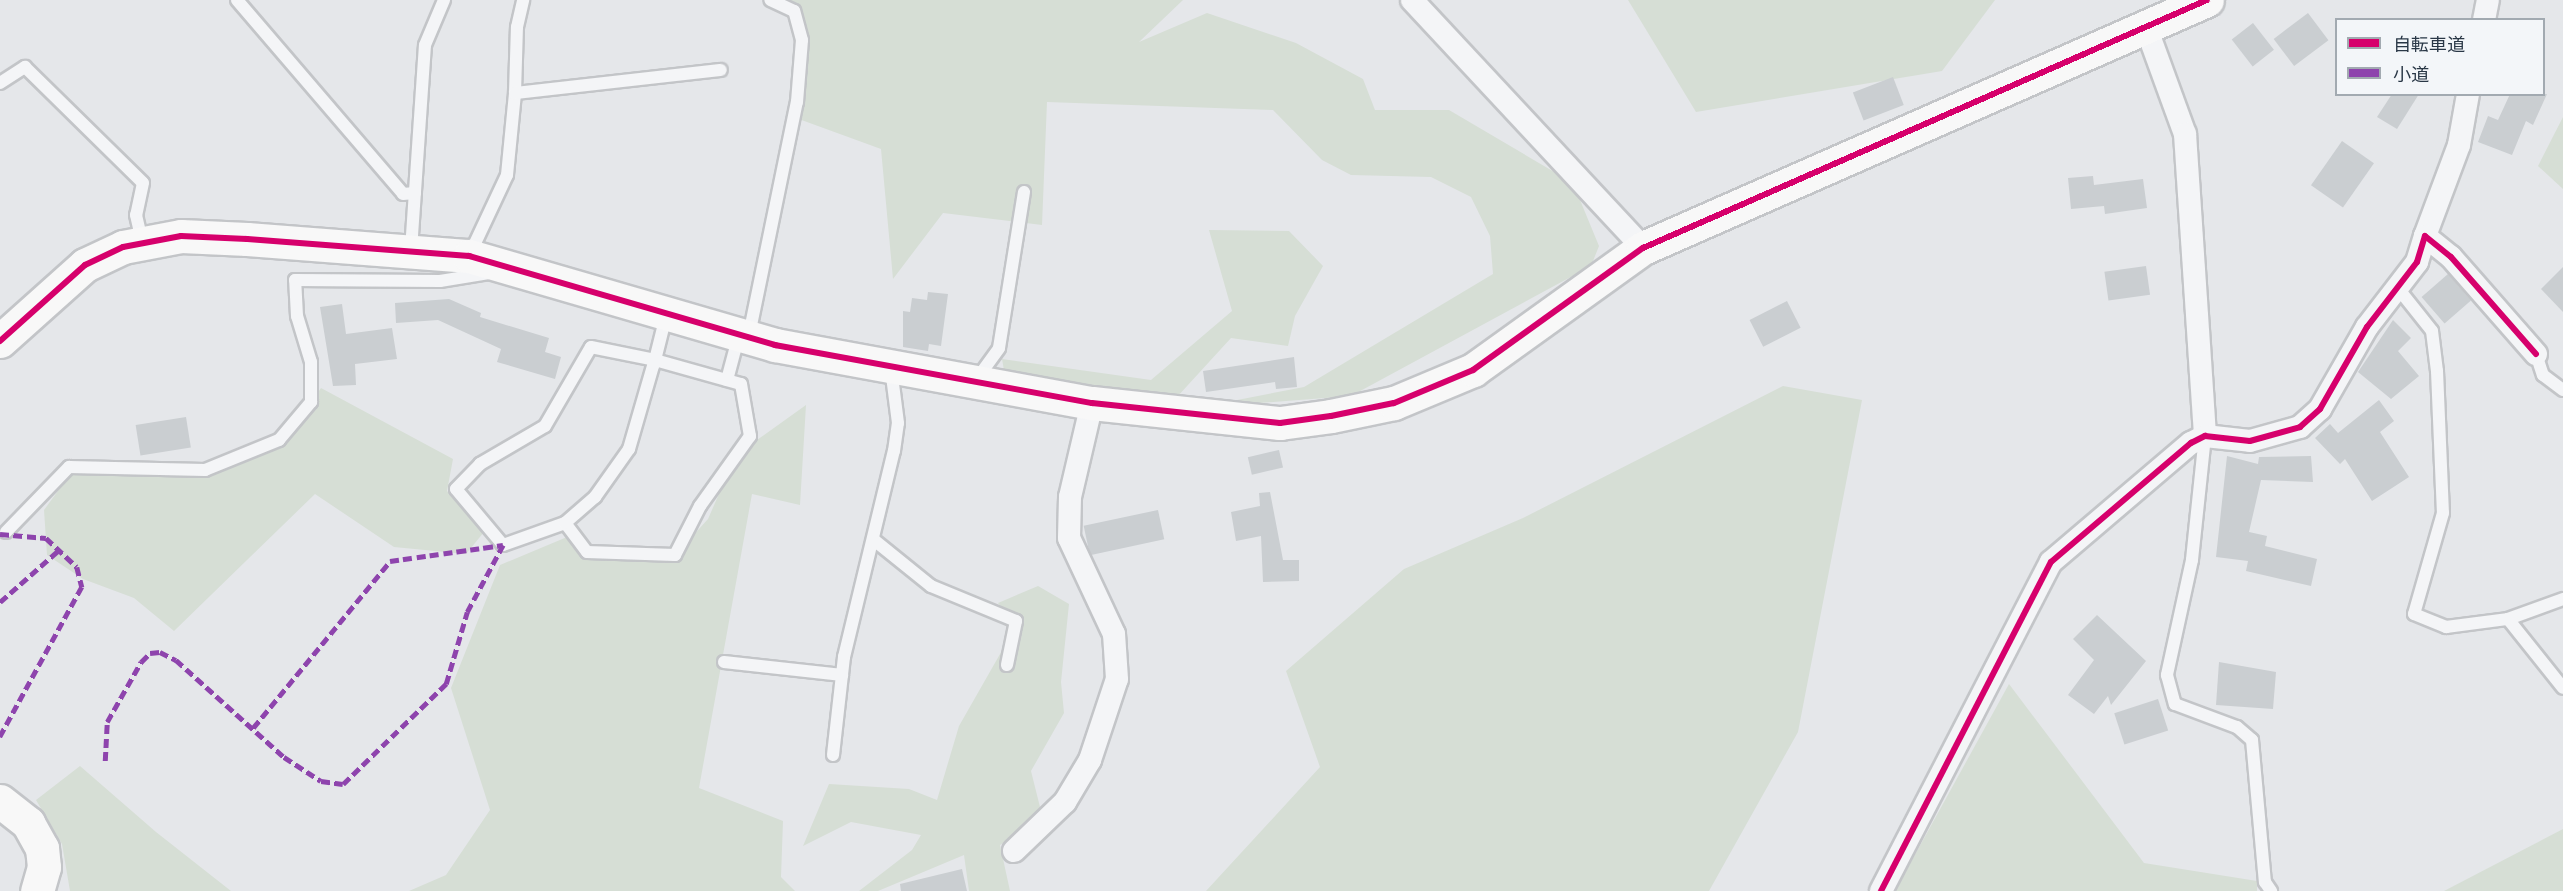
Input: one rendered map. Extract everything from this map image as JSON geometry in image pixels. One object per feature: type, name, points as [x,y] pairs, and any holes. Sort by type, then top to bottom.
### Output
[{"type":"street","points":[[1412,0],[1643,248]]},
{"type":"street","points":[[0,341],[86,265],[142,243],[182,236],[469,256],[524,268],[744,335],[1092,403],[1280,423],[1394,403],[1473,370],[1643,248],[2207,0]]},
{"type":"street","points":[[2484,18],[2488,0]]},
{"type":"street","points":[[2146,27],[2185,135],[2205,436]]},
{"type":"street","points":[[1881,891],[2051,562],[2205,436],[2250,441],[2300,427],[2320,409],[2397,287],[2417,262],[2459,145],[2468,96]]},
{"type":"street","points":[[2425,236],[2451,257],[2536,354]]},
{"type":"street","points":[[1014,851],[1065,802],[1090,760],[1117,679],[1114,634],[1069,538],[1070,497],[1092,403]]},
{"type":"street","points":[[0,801],[28,823],[42,848],[44,867],[37,891]]},
{"type":"lane","points":[[237,0],[403,194],[415,193]]},
{"type":"lane","points":[[411,251],[426,45],[444,0]]},
{"type":"lane","points":[[469,256],[507,175],[515,93],[517,27],[523,0]]},
{"type":"lane","points":[[727,380],[744,335],[797,102],[802,40],[794,11],[770,0]]},
{"type":"lane","points":[[0,83],[25,67],[143,183],[136,215],[142,243]]},
{"type":"lane","points":[[515,93],[721,70]]},
{"type":"lane","points":[[975,381],[999,348],[1024,192]]},
{"type":"lane","points":[[6,532],[69,467],[205,470],[279,440],[311,402],[310,362],[297,316],[295,280],[440,281],[524,268]]},
{"type":"lane","points":[[2397,287],[2432,331],[2437,371],[2443,513],[2414,614],[2446,627],[2508,619],[2563,599]]},
{"type":"lane","points":[[565,523],[586,552],[675,555],[700,506],[750,436],[741,384],[655,360],[591,347],[545,426],[480,464],[456,489],[503,545],[565,523],[595,497],[629,449],[655,360],[667,312]]},
{"type":"lane","points":[[2536,354],[2543,375],[2563,390]]},
{"type":"lane","points":[[833,756],[842,675],[874,540],[898,423],[890,364]]},
{"type":"lane","points":[[2205,436],[2192,560],[2167,675],[2175,704],[2237,727],[2252,740],[2265,882],[2271,891]]},
{"type":"lane","points":[[874,540],[931,586],[1016,621],[1007,665]]},
{"type":"lane","points":[[2508,619],[2563,688]]},
{"type":"lane","points":[[724,662],[842,675]]},
{"type":"shaded area","points":[[766,0],[1183,0],[1139,42],[1207,13],[1296,43],[1363,79],[1375,110],[1449,110],[1573,183],[1599,246],[1591,266],[1351,396],[1196,408],[1304,387],[1493,274],[1490,236],[1471,197],[1431,177],[1351,175],[1322,160],[1273,110],[1047,102],[1042,225],[943,213],[893,279],[881,149],[796,118],[803,16]]},
{"type":"shaded area","points":[[1628,0],[1995,0],[1942,71],[1696,112]]},
{"type":"shaded area","points":[[2563,117],[2563,189],[2538,166]]},
{"type":"shaded area","points":[[1209,230],[1289,231],[1323,266],[1295,316],[1288,346],[1231,338],[1177,397],[1005,376],[1002,359],[1151,380],[1232,311]]},
{"type":"shaded area","points":[[1783,386],[1862,400],[1798,732],[1709,891],[1206,891],[1320,767],[1286,671],[1404,569],[1523,518]]},
{"type":"shaded area","points":[[321,388],[453,459],[447,491],[484,532],[466,554],[394,547],[315,494],[174,631],[134,598],[83,579],[47,555],[44,510],[74,469],[152,476],[235,466],[288,435]]},
{"type":"shaded area","points":[[806,405],[800,505],[752,494],[699,788],[783,821],[781,877],[795,891],[409,891],[446,875],[490,810],[451,688],[500,565],[579,532],[598,552],[680,550],[708,519],[736,455]]},
{"type":"shaded area","points":[[1038,586],[1069,604],[1061,682],[1064,713],[1031,771],[1043,819],[1000,845],[1010,891],[969,891],[964,855],[878,891],[859,891],[912,850],[921,835],[851,822],[803,846],[829,784],[909,789],[937,800],[959,726],[1016,626],[998,603]]},
{"type":"shaded area","points":[[2009,684],[2144,863],[2257,881],[2257,891],[1895,891]]},
{"type":"shaded area","points":[[80,766],[156,832],[231,891],[70,891],[62,844],[36,800]]},
{"type":"shaded area","points":[[2563,829],[2563,891],[2444,891]]},
{"type":"building","points":[[2308,13],[2328,40],[2294,66],[2274,39]]},
{"type":"building","points":[[2253,23],[2274,50],[2253,66],[2232,40]]},
{"type":"building","points":[[1893,77],[1904,105],[1864,120],[1853,92]]},
{"type":"building","points":[[2547,94],[2533,125],[2526,121],[2512,155],[2478,142],[2488,116],[2498,120],[2509,96],[2545,96]]},
{"type":"building","points":[[2391,96],[2418,96],[2397,129],[2377,117]]},
{"type":"building","points":[[2342,141],[2374,163],[2343,208],[2311,185]]},
{"type":"building","points":[[2093,176],[2094,185],[2143,179],[2147,208],[2105,214],[2104,206],[2071,209],[2068,178]]},
{"type":"building","points":[[2146,266],[2150,295],[2108,301],[2104,272]]},
{"type":"building","points":[[2563,267],[2563,312],[2541,289]]},
{"type":"building","points":[[2448,274],[2471,300],[2445,323],[2422,297]]},
{"type":"building","points":[[928,292],[948,294],[941,346],[929,344],[928,351],[903,347],[903,311],[910,312],[912,298],[927,300]]},
{"type":"building","points":[[449,299],[481,313],[480,317],[549,338],[545,352],[561,357],[555,379],[497,362],[501,349],[438,320],[396,323],[395,303]]},
{"type":"building","points":[[1787,301],[1801,328],[1763,347],[1750,320]]},
{"type":"building","points":[[342,304],[346,334],[392,328],[397,359],[355,364],[356,385],[333,386],[320,307]]},
{"type":"building","points":[[2393,320],[2411,338],[2398,351],[2419,376],[2391,399],[2358,372]]},
{"type":"building","points":[[1294,357],[1297,387],[1276,389],[1275,382],[1206,392],[1203,371]]},
{"type":"building","points":[[2379,400],[2394,421],[2380,432],[2409,477],[2372,501],[2345,459],[2340,464],[2315,438],[2330,424],[2338,433]]},
{"type":"building","points":[[186,417],[191,448],[140,456],[136,425]]},
{"type":"building","points":[[1279,450],[1283,468],[1252,475],[1248,457]]},
{"type":"building","points":[[2227,456],[2258,464],[2259,457],[2311,456],[2313,482],[2261,480],[2249,532],[2267,536],[2265,546],[2317,559],[2311,586],[2246,571],[2248,561],[2216,557]]},
{"type":"building","points":[[1270,492],[1283,560],[1299,560],[1299,581],[1263,582],[1261,536],[1236,541],[1231,512],[1260,506],[1259,493]]},
{"type":"building","points":[[1158,510],[1164,539],[1090,555],[1084,526]]},
{"type":"building","points":[[2097,615],[2146,661],[2111,705],[2108,696],[2094,714],[2068,695],[2094,660],[2073,639]]},
{"type":"building","points":[[2219,662],[2276,672],[2273,709],[2216,705]]},
{"type":"building","points":[[2158,699],[2168,730],[2124,745],[2114,713]]},
{"type":"building","points":[[962,869],[967,891],[901,891],[900,884]]},
{"type":"marked path","points":[[0,534],[46,538],[77,567],[82,587],[0,737]]},
{"type":"marked path","points":[[253,728],[390,561],[503,545]]},
{"type":"marked path","points":[[105,761],[107,722],[141,662],[150,653],[160,652],[176,660],[284,757],[321,781],[343,784],[446,684],[467,612],[503,545]]},
{"type":"marked path","points":[[0,602],[59,550]]},
{"type":"cycle path","points":[[0,341],[85,265],[123,247],[181,236],[247,239],[469,256],[775,345],[1092,403],[1280,423],[1331,416],[1394,403],[1473,370],[1643,248],[2207,0]]},
{"type":"cycle path","points":[[1881,891],[2051,562],[2191,443],[2205,436],[2250,441],[2300,427],[2320,409],[2367,327],[2417,262],[2425,236],[2451,257],[2536,354]]}]
